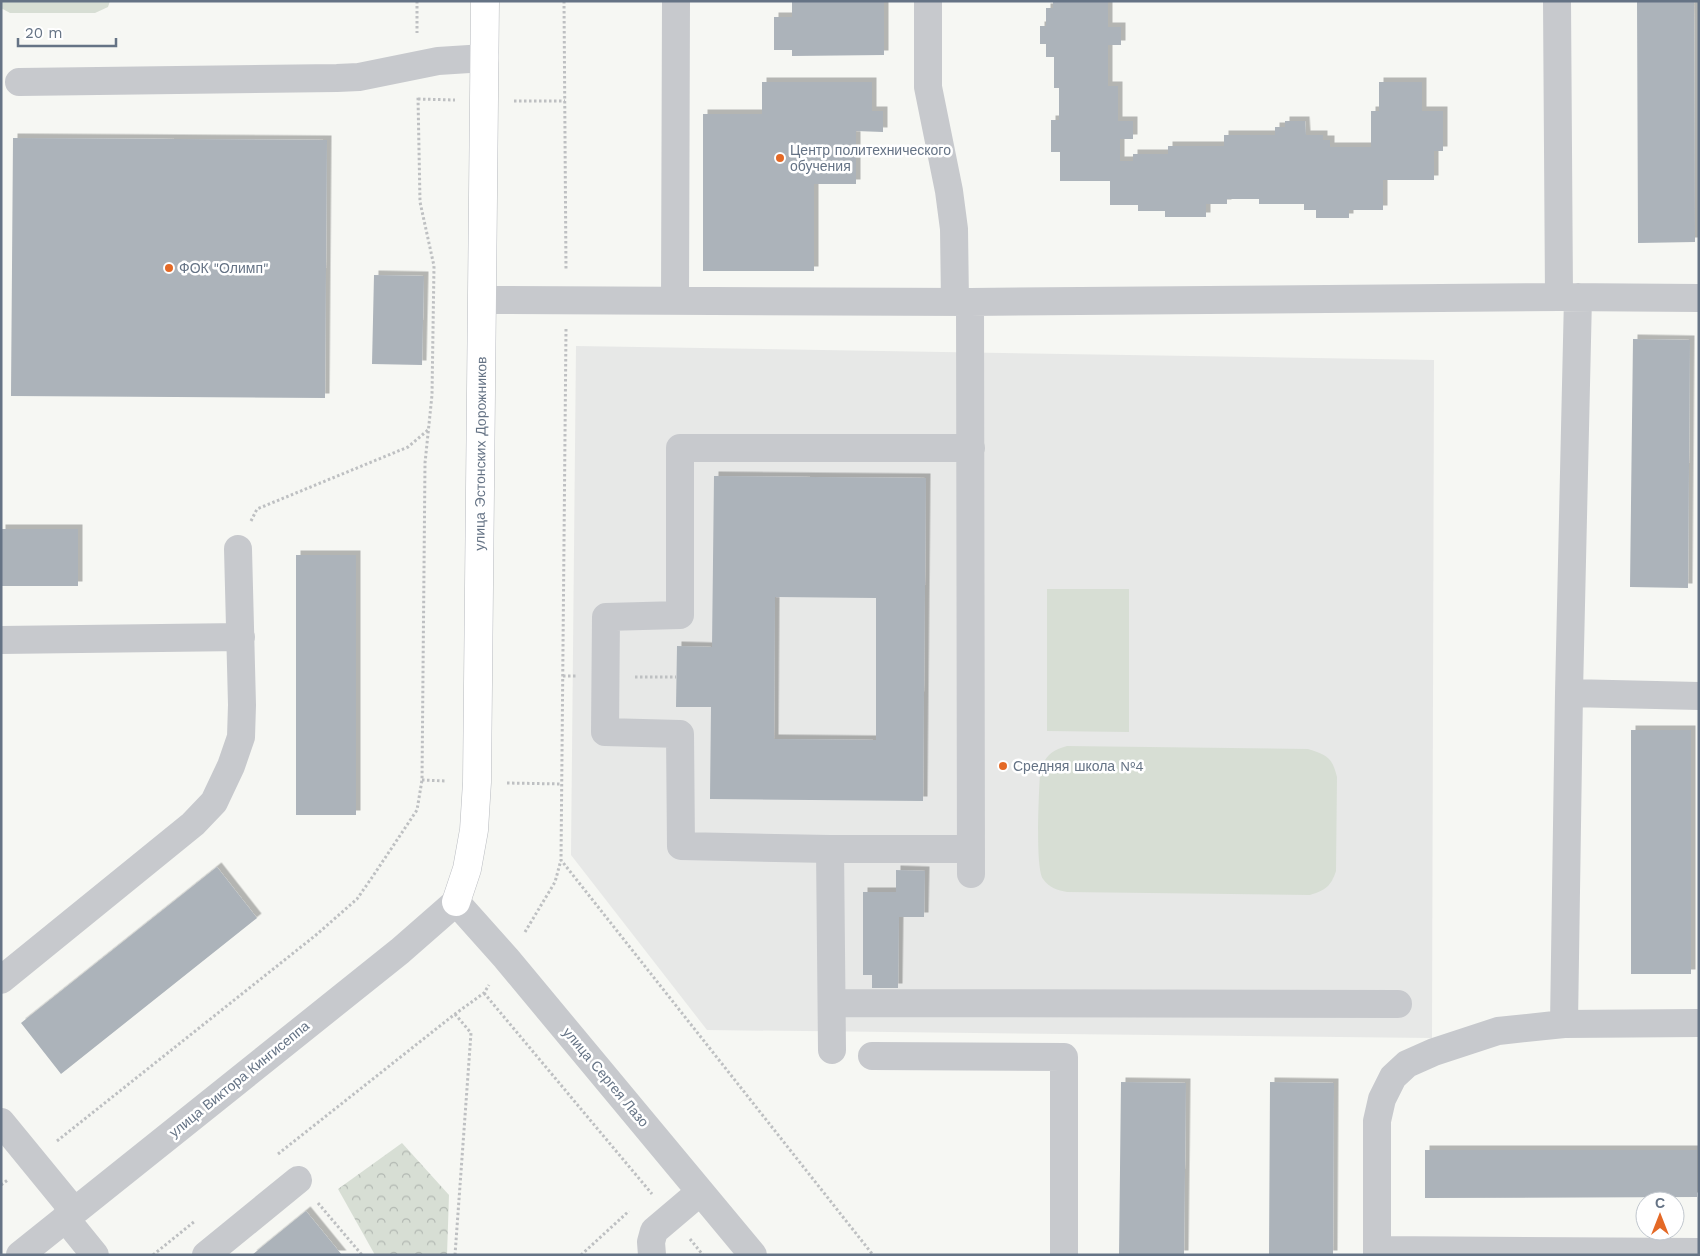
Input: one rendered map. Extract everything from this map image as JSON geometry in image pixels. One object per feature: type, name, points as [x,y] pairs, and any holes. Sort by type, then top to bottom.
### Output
[{"type":"main road","name":"улица Эстонских Дорожников","points":[[456,902],[468,869],[474,830],[477,782],[485,1]]},
{"type":"street","points":[[675,300],[676,1]]},
{"type":"street","points":[[928,1],[928,87],[949,191],[963,302],[971,448],[971,862],[830,850],[681,846],[680,734],[605,732],[606,616],[680,616],[680,448],[971,448]]},
{"type":"street","points":[[1557,1],[1569,297],[1568,693],[1564,1024]]},
{"type":"street","points":[[19,82],[359,77],[448,60],[485,58]]},
{"type":"street","points":[[483,300],[963,302],[1569,297],[1699,298]]},
{"type":"street","points":[[1,980],[193,824],[214,802],[231,766],[241,737],[241,637],[238,549]]},
{"type":"street","points":[[1,640],[241,637]]},
{"type":"street","points":[[1568,693],[1699,696]]},
{"type":"street","points":[[830,850],[832,1050]]},
{"type":"street","name":"улица Сергея Лазо","points":[[456,902],[506,958],[753,1255]]},
{"type":"street","name":"улица Виктора Кингисеппа","points":[[20,1255],[400,951],[456,902]]},
{"type":"street","points":[[832,1003],[1398,1004]]},
{"type":"street","points":[[1699,1023],[1564,1024],[1498,1031],[1434,1052],[1407,1064],[1393,1077],[1382,1099],[1377,1122],[1377,1252],[1699,1252]]},
{"type":"street","points":[[872,1056],[1064,1057],[1064,1255]]},
{"type":"street","points":[[1,1122],[33,1161],[70,1214],[95,1255]]},
{"type":"street","points":[[206,1255],[298,1180]]},
{"type":"street","points":[[652,1255],[651,1242],[654,1231],[700,1192]]},
{"type":"path","points":[[1,1185],[316,935],[357,900],[418,810],[422,780],[425,463],[432,395],[434,266],[420,202],[417,1]]},
{"type":"path","points":[[277,1155],[484,993],[555,882],[561,860],[566,300],[564,1]]},
{"type":"path","points":[[238,549],[257,509],[408,447],[428,430]]},
{"type":"path","points":[[561,860],[873,1255]]},
{"type":"path","points":[[484,993],[703,1255]]},
{"type":"path","points":[[455,1014],[471,1033],[456,1255]]},
{"type":"path","points":[[643,1198],[650,1192]]},
{"type":"path","points":[[581,1255],[630,1211]]},
{"type":"path","points":[[153,1255],[200,1217]]},
{"type":"shaded area","name":"Средняя школа №4","points":[[576,346],[1434,360],[1432,1038],[707,1030],[571,855]]},
{"type":"green space","points":[[1,1],[110,1],[108,7],[95,13],[10,13],[1,8]]},
{"type":"green space","points":[[1047,589],[1129,589],[1129,732],[1047,731]]},
{"type":"green space","points":[[1067,746],[1308,749],[1324,755],[1331,761],[1337,777],[1336,871],[1330,884],[1310,895],[1067,892],[1048,885],[1043,879],[1039,860],[1040,773],[1049,755]]},
{"type":"green space","points":[[402,1143],[449,1195],[447,1255],[375,1255],[338,1189]]},
{"type":"building","points":[[792,1],[884,1],[884,55],[792,56],[792,50],[774,50],[774,17],[792,17]]},
{"type":"building","points":[[1053,1],[1108,1],[1108,27],[1121,27],[1121,45],[1108,45],[1108,86],[1118,86],[1118,121],[1133,121],[1133,139],[1120,139],[1120,161],[1133,161],[1133,154],[1168,154],[1168,146],[1224,146],[1224,135],[1275,135],[1275,127],[1285,127],[1285,121],[1305,121],[1306,135],[1323,135],[1323,140],[1330,140],[1330,147],[1371,147],[1371,111],[1379,111],[1379,82],[1422,82],[1422,111],[1443,111],[1443,151],[1434,151],[1434,180],[1383,180],[1383,210],[1349,210],[1349,218],[1316,218],[1316,210],[1304,210],[1304,204],[1259,204],[1259,199],[1227,199],[1227,204],[1206,204],[1206,217],[1165,217],[1165,211],[1138,211],[1138,205],[1110,205],[1110,181],[1060,181],[1060,152],[1051,152],[1051,120],[1059,120],[1059,88],[1054,88],[1054,57],[1046,57],[1046,44],[1040,44],[1040,26],[1046,26],[1046,8],[1053,8]]},
{"type":"building","points":[[1637,1],[1694,1],[1695,242],[1638,243]]},
{"type":"building","name":"Центр политехнического обучения","points":[[762,82],[872,82],[872,111],[883,111],[883,132],[856,131],[856,184],[814,184],[814,271],[703,271],[703,114],[762,114]]},
{"type":"building","name":"ФОК \"Олимп\"","points":[[13,138],[327,140],[325,398],[11,396]]},
{"type":"building","points":[[374,275],[424,276],[422,365],[372,364]]},
{"type":"building","points":[[1633,339],[1690,340],[1688,588],[1630,587]]},
{"type":"building","points":[[714,476],[926,478],[923,801],[710,799],[711,707],[676,707],[677,646],[712,647]],"holes":[[[775,597],[876,598],[876,740],[774,739]]]},
{"type":"building","points":[[1,529],[78,529],[78,586],[1,586]]},
{"type":"building","points":[[296,555],[356,555],[356,815],[296,815]]},
{"type":"building","points":[[1631,730],[1691,730],[1691,974],[1631,974]]},
{"type":"building","points":[[217,867],[257,918],[61,1074],[21,1023]]},
{"type":"building","points":[[896,870],[925,871],[924,917],[899,917],[898,988],[872,988],[872,975],[863,975],[863,892],[896,892]]},
{"type":"building","points":[[1121,1082],[1186,1083],[1184,1255],[1119,1255]]},
{"type":"building","points":[[1270,1082],[1334,1083],[1333,1255],[1269,1255]]},
{"type":"building","points":[[1425,1150],[1697,1150],[1697,1197],[1685,1197],[1685,1191],[1635,1191],[1635,1197],[1425,1198]]},
{"type":"building","points":[[306,1211],[342,1255],[252,1255]]},
{"type":"place","name":"Центр политехнического обучения","points":[[780,158]]},
{"type":"place","name":"ФОК \"Олимп\"","points":[[169,268]]},
{"type":"place","name":"Средняя школа №4","points":[[1003,766]]}]
